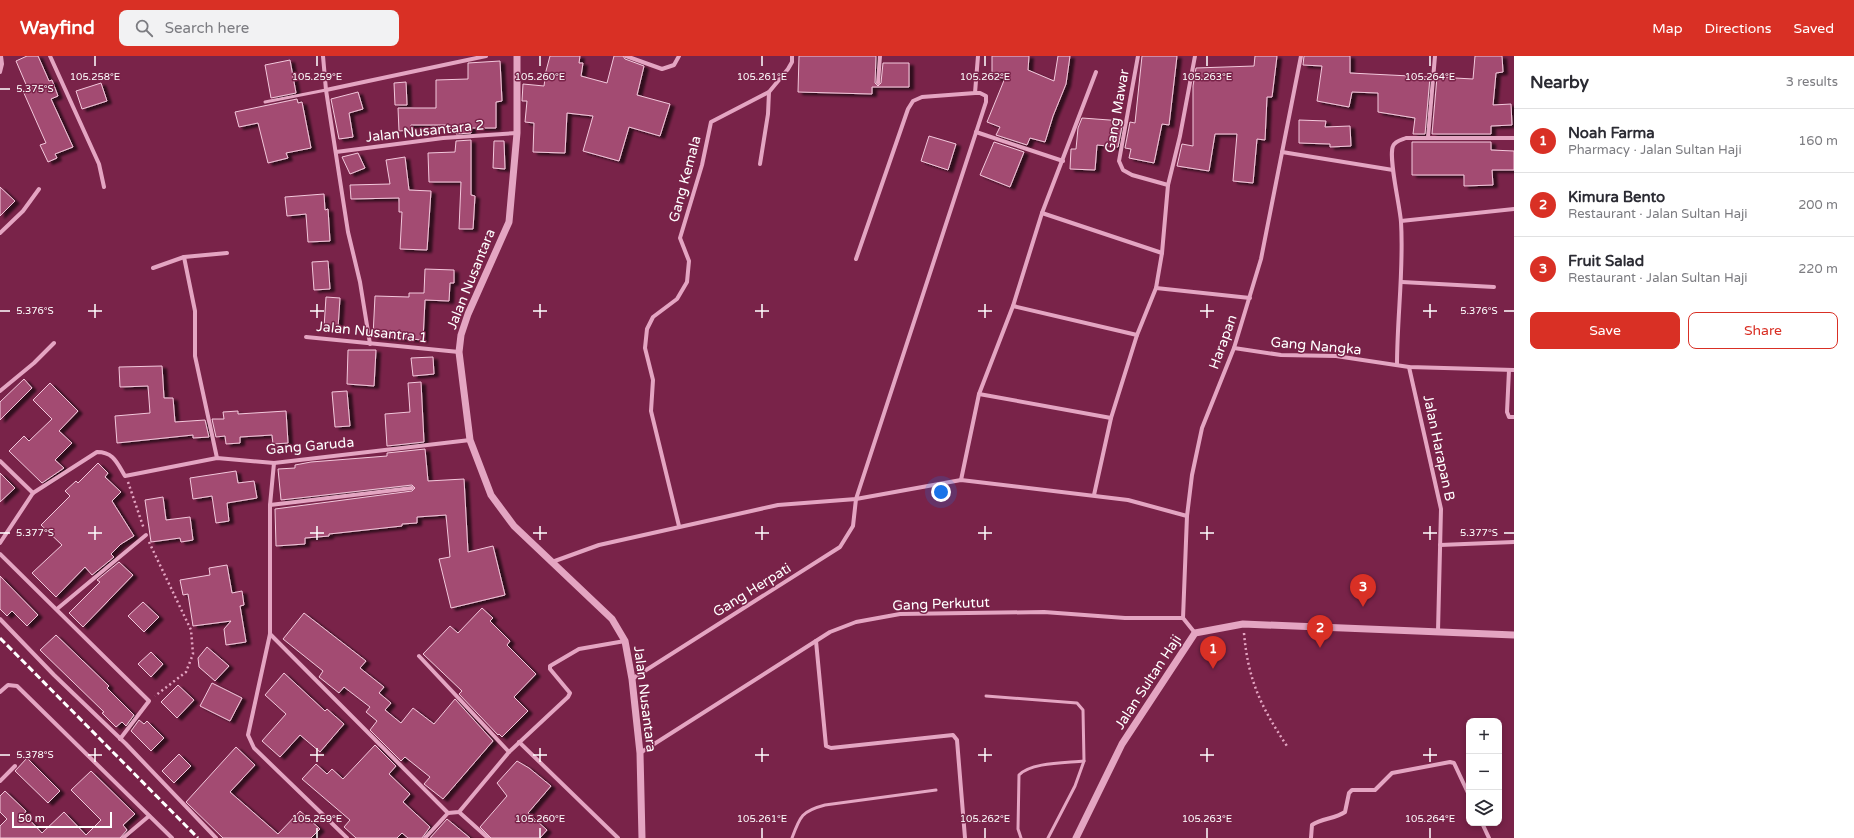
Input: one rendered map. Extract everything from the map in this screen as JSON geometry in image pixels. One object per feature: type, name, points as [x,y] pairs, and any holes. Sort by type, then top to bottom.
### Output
[{"type":"street","points":[[0,72],[2,64],[1,56]]},
{"type":"street","points":[[50,56],[99,164],[104,187]]},
{"type":"street","points":[[323,56],[326,90],[348,232],[360,282],[370,344]]},
{"type":"street","points":[[326,90],[486,56]]},
{"type":"street","name":"Jalan Nusantara","points":[[518,56],[517,133],[509,222],[468,314],[461,335],[459,352],[470,440],[491,495],[514,526],[612,619],[624,641],[632,679],[640,753],[642,838]]},
{"type":"street","points":[[626,56],[662,69],[674,65],[679,56]]},
{"type":"street","points":[[760,164],[768,114],[769,92],[788,69],[792,62],[792,56]]},
{"type":"street","points":[[878,83],[880,56]]},
{"type":"street","points":[[856,259],[908,109],[913,101],[922,97],[975,93],[978,56]]},
{"type":"street","name":"Gang Mawar","points":[[1138,56],[1119,161],[1123,170],[1132,175],[1168,185]]},
{"type":"street","points":[[1094,494],[1112,418],[1137,335],[1156,288],[1162,253],[1168,185],[1180,136],[1195,56]]},
{"type":"street","name":"Harapan","points":[[1183,618],[1187,516],[1192,475],[1202,428],[1234,348],[1261,259],[1301,56]]},
{"type":"street","points":[[1428,137],[1435,56]]},
{"type":"street","points":[[961,480],[979,394],[1013,306],[1042,213],[1096,72]]},
{"type":"street","name":"Gang Kemala","points":[[680,526],[652,411],[653,380],[646,348],[647,329],[653,317],[677,299],[687,282],[689,261],[680,238],[702,165],[711,122],[769,92]]},
{"type":"street","name":"Gang Herpati","points":[[632,679],[840,547],[853,526],[856,499],[986,102],[986,96],[980,93],[975,93]]},
{"type":"street","points":[[976,132],[1063,161]]},
{"type":"street","name":"Jalan Nusantara 2","points":[[336,152],[444,138],[517,133]]},
{"type":"street","points":[[1397,365],[1402,282],[1401,221],[1393,170],[1392,147],[1396,142],[1406,138],[1514,138]]},
{"type":"street","points":[[1282,152],[1393,170]]},
{"type":"street","points":[[0,234],[23,211],[39,189]]},
{"type":"street","points":[[1401,221],[1514,209]]},
{"type":"street","points":[[1042,213],[1162,253]]},
{"type":"street","points":[[153,268],[184,258],[228,253]]},
{"type":"street","points":[[184,258],[195,310],[195,356],[217,458]]},
{"type":"street","points":[[1402,282],[1494,287]]},
{"type":"street","points":[[1156,288],[1250,298]]},
{"type":"street","points":[[1013,306],[1137,335]]},
{"type":"street","name":"Jalan Nusantra 1","points":[[306,336],[370,344],[459,352]]},
{"type":"street","points":[[0,391],[34,363],[54,343]]},
{"type":"street","name":"Gang Nangka","points":[[1234,348],[1280,355],[1336,356],[1409,367],[1514,370]]},
{"type":"street","name":"Jalan Harapan B","points":[[1409,367],[1441,509],[1438,631]]},
{"type":"street","points":[[1509,370],[1507,412],[1509,417],[1514,417]]},
{"type":"street","points":[[979,394],[1112,418]]},
{"type":"street","name":"Gang Garuda","points":[[125,476],[217,458],[274,463],[470,440]]},
{"type":"street","points":[[0,543],[33,492],[97,452],[107,452],[112,456],[125,476]]},
{"type":"street","points":[[0,461],[33,492]]},
{"type":"street","points":[[274,463],[270,505],[270,634],[248,735],[254,748],[347,838]]},
{"type":"street","points":[[551,562],[598,545],[778,505],[856,499],[961,480],[1094,494],[1128,500],[1187,516]]},
{"type":"street","points":[[270,505],[412,488]]},
{"type":"street","points":[[57,609],[146,535]]},
{"type":"street","points":[[1440,545],[1514,542]]},
{"type":"street","points":[[0,554],[148,701],[120,739]]},
{"type":"street","name":"Gang Perkutut","points":[[640,753],[770,668],[816,642],[830,632],[856,622],[900,614],[1044,612],[1125,618],[1183,618]]},
{"type":"street","points":[[1183,618],[1195,633]]},
{"type":"street","points":[[0,619],[216,838]]},
{"type":"street","name":"Jalan Sultan Haji","points":[[1076,838],[1122,744],[1195,633],[1243,624],[1514,635]]},
{"type":"street","points":[[270,634],[448,814]]},
{"type":"street","points":[[425,838],[448,814],[459,812],[509,752],[568,697],[570,692],[550,669],[550,666],[579,649],[624,641]]},
{"type":"street","points":[[816,642],[826,746],[830,748],[953,735],[957,740],[966,838]]},
{"type":"street","points":[[419,656],[509,752]]},
{"type":"street","points":[[0,692],[8,685],[17,686],[172,838]]},
{"type":"street","points":[[519,742],[618,838]]},
{"type":"street","points":[[1311,838],[1312,825],[1317,821],[1337,817],[1345,812],[1349,793],[1352,790],[1375,790],[1394,772],[1450,762],[1454,763],[1467,790]]},
{"type":"street","points":[[0,781],[15,766]]},
{"type":"street","points":[[459,812],[488,838]]},
{"type":"street","points":[[123,838],[148,816]]},
{"type":"street","points":[[1483,826],[1489,838]]},
{"type":"lane","points":[[265,102],[326,90]]},
{"type":"lane","points":[[986,696],[1077,703],[1083,710],[1084,761],[1075,786],[1048,838]]},
{"type":"lane","points":[[1021,838],[1018,829],[1019,775],[1024,769],[1034,766],[1084,761]]},
{"type":"lane","points":[[792,838],[797,823],[808,810],[825,805],[936,790]]},
{"type":"path","points":[[125,476],[146,535],[191,630],[194,654],[186,672],[148,701]]},
{"type":"path","points":[[1243,624],[1246,659],[1252,683],[1272,725],[1287,746]]},
{"type":"building","points":[[27,56],[38,56],[49,81],[52,80],[58,96],[51,99],[73,147],[55,154],[57,158],[48,162],[40,145],[46,143],[23,91],[28,89],[16,61]]},
{"type":"building","points":[[550,56],[580,56],[579,63],[583,63],[581,76],[607,83],[614,56],[623,56],[625,59],[644,66],[637,95],[670,104],[660,136],[629,127],[619,161],[583,151],[593,116],[567,113],[565,153],[533,152],[534,123],[525,122],[527,101],[522,101],[523,84],[544,86]]},
{"type":"building","points":[[799,56],[876,56],[875,83],[878,86],[881,83],[883,63],[909,63],[909,87],[872,87],[872,94],[798,92]]},
{"type":"building","points":[[992,56],[1029,56],[1028,70],[1054,81],[1058,56],[1070,56],[1066,84],[1053,116],[1045,142],[1030,138],[1027,145],[996,135],[1000,127],[987,122],[1005,78],[992,77]]},
{"type":"building","points":[[1142,56],[1177,56],[1169,125],[1162,124],[1154,163],[1129,158],[1131,149],[1125,148],[1130,122],[1135,123]]},
{"type":"building","points":[[1255,56],[1277,56],[1272,97],[1267,97],[1265,140],[1257,139],[1253,183],[1233,181],[1237,134],[1215,134],[1209,171],[1177,166],[1182,144],[1193,146],[1193,86],[1196,68],[1254,66]]},
{"type":"building","points":[[1304,56],[1350,56],[1350,73],[1430,77],[1425,134],[1413,134],[1415,118],[1378,112],[1378,93],[1352,92],[1349,107],[1317,101],[1322,66],[1303,65]]},
{"type":"building","points":[[1475,56],[1502,56],[1503,72],[1496,73],[1493,105],[1511,104],[1512,125],[1491,126],[1491,134],[1432,134],[1437,77],[1473,79]]},
{"type":"building","points":[[290,60],[296,93],[271,98],[265,65]]},
{"type":"building","points":[[500,61],[502,101],[496,102],[496,128],[471,128],[471,133],[456,134],[456,128],[446,129],[446,125],[411,125],[411,130],[399,131],[398,108],[436,108],[436,80],[468,79],[468,63]]},
{"type":"building","points":[[406,82],[407,105],[395,105],[394,83]]},
{"type":"building","points":[[101,83],[107,101],[82,109],[76,91]]},
{"type":"building","points":[[358,92],[363,109],[349,113],[353,137],[339,139],[331,99]]},
{"type":"building","points":[[297,99],[298,103],[302,102],[311,148],[286,153],[288,158],[268,163],[258,123],[239,127],[235,112]]},
{"type":"building","points":[[1082,118],[1123,121],[1118,147],[1097,145],[1095,170],[1070,169],[1071,149],[1076,149],[1078,128]]},
{"type":"building","points":[[1299,120],[1326,121],[1325,127],[1350,126],[1351,146],[1330,147],[1330,144],[1299,143]]},
{"type":"building","points":[[929,136],[956,144],[948,170],[921,161]]},
{"type":"building","points":[[471,140],[471,195],[475,196],[473,229],[459,229],[461,182],[429,182],[428,153],[455,152],[456,141]]},
{"type":"building","points":[[494,141],[504,141],[505,169],[493,168]]},
{"type":"building","points":[[994,142],[1024,152],[1010,187],[980,175]]},
{"type":"building","points":[[1412,142],[1491,142],[1491,150],[1514,151],[1514,170],[1492,170],[1493,185],[1464,186],[1464,175],[1412,175]]},
{"type":"building","points":[[358,153],[365,168],[350,174],[342,157]]},
{"type":"building","points":[[405,157],[409,190],[431,191],[427,250],[400,249],[402,212],[399,212],[399,198],[351,199],[350,185],[390,184],[386,160]]},
{"type":"building","points":[[0,187],[15,201],[0,216]]},
{"type":"building","points":[[324,194],[325,210],[328,209],[330,241],[308,242],[306,214],[287,216],[285,197]]},
{"type":"building","points":[[328,261],[330,289],[314,290],[312,262]]},
{"type":"building","points":[[425,269],[454,270],[454,283],[450,283],[449,301],[425,300],[423,340],[373,336],[375,296],[409,297],[409,293],[424,293]]},
{"type":"building","points":[[326,297],[340,298],[338,328],[324,328]]},
{"type":"building","points":[[348,350],[376,350],[374,386],[347,384]]},
{"type":"building","points":[[433,357],[434,374],[413,376],[411,358]]},
{"type":"building","points":[[162,366],[164,398],[173,398],[175,422],[205,420],[209,437],[193,438],[193,435],[117,443],[115,416],[150,413],[148,386],[120,387],[119,367]]},
{"type":"building","points":[[24,379],[32,388],[0,420],[0,402]]},
{"type":"building","points":[[421,382],[424,442],[387,446],[385,414],[410,412],[408,383]]},
{"type":"building","points":[[50,383],[78,411],[59,431],[72,443],[55,460],[64,468],[42,483],[9,451],[24,436],[29,441],[52,419],[33,400]]},
{"type":"building","points":[[347,391],[350,426],[335,427],[332,392]]},
{"type":"building","points":[[238,411],[238,414],[286,411],[288,443],[273,444],[272,435],[240,437],[240,443],[226,444],[225,436],[216,437],[212,419],[224,419],[223,412]]},
{"type":"building","points":[[425,449],[428,481],[464,479],[468,552],[493,546],[505,595],[451,608],[439,559],[450,557],[446,515],[417,517],[417,523],[402,524],[402,526],[305,538],[305,544],[276,546],[275,509],[412,491],[415,488],[412,485],[281,500],[278,469],[295,468],[295,465],[311,462],[387,456],[387,453]]},
{"type":"building","points":[[98,463],[108,473],[105,477],[121,492],[112,501],[134,536],[121,544],[111,554],[114,557],[92,575],[85,567],[56,597],[32,573],[62,545],[41,525],[70,496],[65,491],[76,481],[78,483]]},
{"type":"building","points":[[236,471],[238,483],[254,481],[257,498],[227,503],[229,521],[216,523],[212,496],[193,499],[190,478]]},
{"type":"building","points":[[0,473],[15,488],[0,502]]},
{"type":"building","points":[[163,497],[166,520],[190,517],[193,540],[181,542],[180,538],[151,542],[145,500]]},
{"type":"building","points":[[119,562],[133,575],[83,627],[69,613],[100,582],[97,580]]},
{"type":"building","points":[[227,565],[232,593],[242,591],[244,605],[240,606],[246,642],[226,645],[224,629],[231,621],[193,626],[188,594],[183,595],[180,580],[210,575],[209,568]]},
{"type":"building","points":[[0,576],[38,615],[27,626],[12,611],[7,616],[0,609]]},
{"type":"building","points":[[143,602],[159,617],[144,632],[128,616]]},
{"type":"building","points":[[482,608],[493,618],[490,621],[510,641],[507,645],[536,674],[514,697],[528,711],[502,737],[499,734],[498,735],[459,694],[462,691],[423,654],[450,626],[458,633]]},
{"type":"building","points":[[304,613],[366,661],[360,668],[384,687],[379,693],[391,703],[385,710],[401,723],[413,708],[434,724],[455,699],[493,741],[443,799],[424,784],[430,777],[405,757],[401,761],[370,730],[377,721],[366,712],[370,707],[344,687],[339,693],[319,677],[323,671],[283,639]]},
{"type":"building","points":[[56,635],[109,686],[107,688],[134,715],[126,726],[122,722],[116,727],[102,713],[104,712],[40,650]]},
{"type":"building","points":[[207,647],[229,666],[215,681],[199,667],[198,658]]},
{"type":"building","points":[[151,652],[163,664],[151,677],[138,664]]},
{"type":"building","points":[[284,673],[325,711],[327,709],[344,724],[320,752],[300,735],[280,757],[262,741],[286,714],[265,695]]},
{"type":"building","points":[[212,683],[242,698],[230,721],[200,706]]},
{"type":"building","points":[[178,685],[194,700],[177,718],[161,702]]},
{"type":"building","points":[[139,720],[144,724],[147,721],[164,738],[151,751],[131,731]]},
{"type":"building","points":[[375,745],[396,766],[389,774],[410,794],[403,802],[430,827],[422,838],[408,838],[402,833],[397,838],[356,838],[344,827],[350,820],[302,779],[316,764],[327,774],[332,769],[343,779]]},
{"type":"building","points":[[236,747],[255,765],[230,792],[278,834],[300,811],[320,829],[311,838],[223,838],[186,802]]},
{"type":"building","points":[[179,754],[191,766],[174,783],[162,771]]},
{"type":"building","points":[[27,758],[60,791],[48,803],[15,771]]},
{"type":"building","points":[[517,761],[529,768],[551,786],[528,813],[547,830],[540,838],[491,838],[480,827],[507,796],[497,783]]},
{"type":"building","points":[[91,771],[135,814],[123,825],[127,830],[120,838],[0,838],[0,826],[7,819],[0,812],[0,796],[5,791],[26,811],[24,814],[42,833],[64,812],[86,835],[101,820],[71,790]]},
{"type":"building","points":[[447,819],[470,838],[430,838]]},
{"type":"railway","points":[[0,638],[198,838]]},
{"type":"place","name":"Fruit Salad","points":[[1363,607]]},
{"type":"place","name":"Kimura Bento","points":[[1320,648]]},
{"type":"place","name":"Noah Farma","points":[[1213,669]]}]
